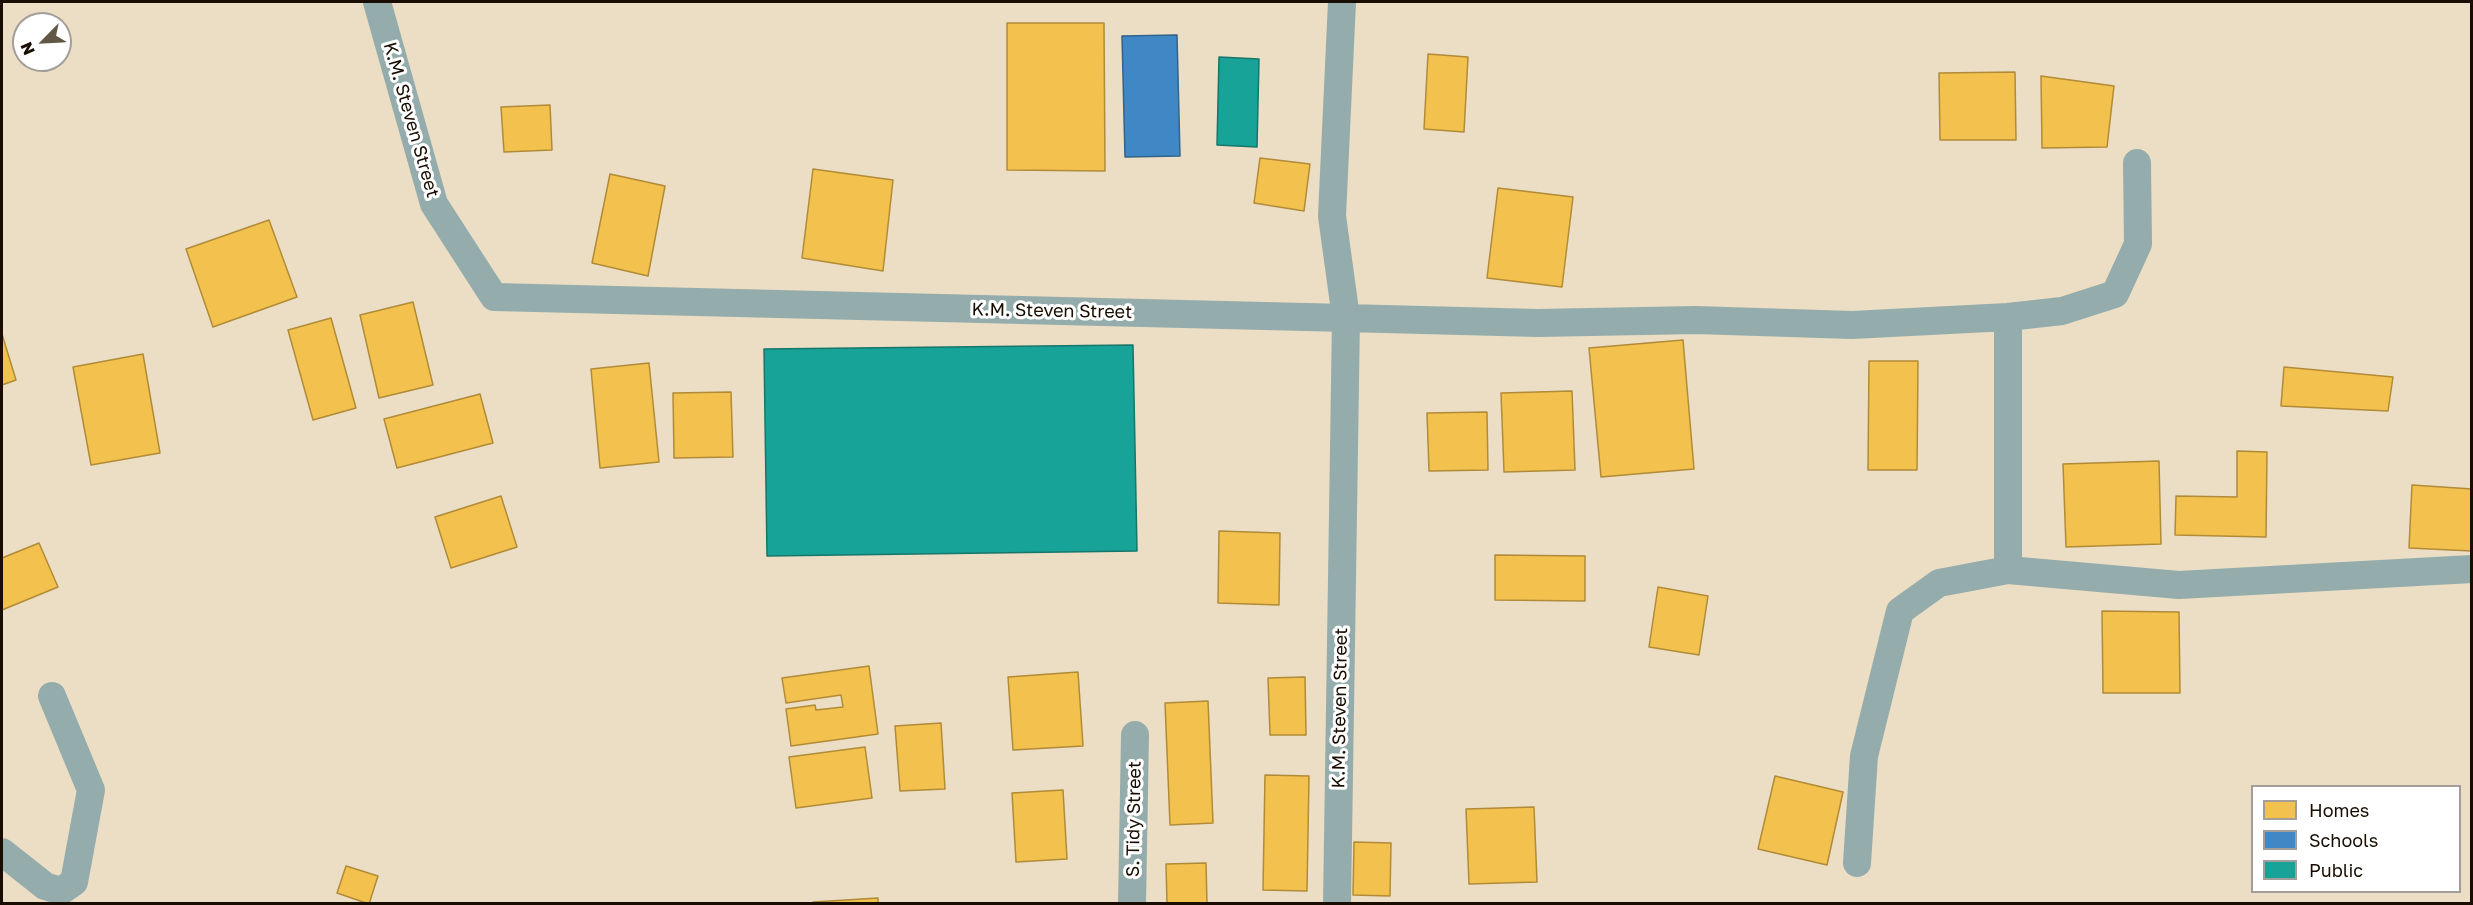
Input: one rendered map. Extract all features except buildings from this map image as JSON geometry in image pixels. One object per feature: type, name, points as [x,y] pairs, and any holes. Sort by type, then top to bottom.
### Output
[{"type":"street","name":"K.M. Steven Street","points":[[377,2],[434,204],[494,297],[1346,318],[1337,903]]},
{"type":"street","points":[[1342,2],[1332,216],[1346,318],[1538,323],[1696,320],[1852,325],[2008,317],[2062,311],[2115,294],[2138,244],[2138,163]]},
{"type":"street","points":[[2008,317],[2008,570]]},
{"type":"street","points":[[1857,863],[1864,756],[1900,611],[1939,583],[2008,570],[2179,585],[2472,569]]},
{"type":"street","points":[[2,852],[45,886],[61,891],[74,882],[91,790],[52,696]]},
{"type":"street","name":"S. Tidy Street","points":[[1132,903],[1135,735]]}]
